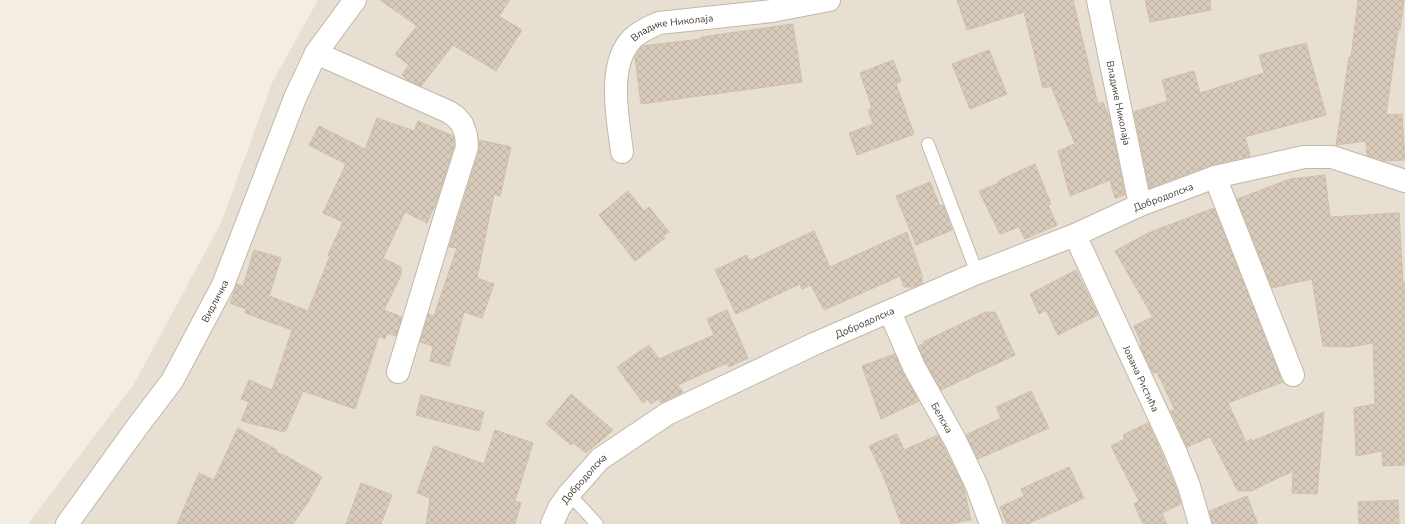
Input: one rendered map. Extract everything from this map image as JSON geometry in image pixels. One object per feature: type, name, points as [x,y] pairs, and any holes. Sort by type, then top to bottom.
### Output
[{"type":"street","name":"Видличка","points":[[67,524],[172,381],[223,285],[295,98],[316,52],[355,0]]},
{"type":"street","name":"Владике Николаја","points":[[622,152],[617,111],[616,80],[620,58],[632,39],[644,30],[659,23],[772,11],[829,0]]},
{"type":"street","name":"Владике Николаја","points":[[1098,0],[1140,205]]},
{"type":"street","points":[[316,52],[449,112],[462,124],[466,136],[467,147],[398,372]]},
{"type":"street","name":"Добродолска","points":[[552,524],[559,508],[569,494],[600,459],[666,414],[814,344],[977,273],[1075,235],[1140,205],[1215,177],[1304,157],[1332,157],[1405,181]]},
{"type":"street","points":[[1215,177],[1293,375]]},
{"type":"street","name":"Јована Ристића","points":[[1075,235],[1176,453],[1189,486],[1200,524]]},
{"type":"street","name":"Белска","points":[[890,312],[914,367],[955,440],[976,484],[991,524]]},
{"type":"lane","points":[[928,144],[977,273]]},
{"type":"lane","points":[[569,494],[597,524]]},
{"type":"shaded area","points":[[318,0],[1405,0],[1405,524],[28,524],[134,384],[221,223],[272,83]]},
{"type":"building","points":[[380,0],[510,0],[499,16],[522,30],[496,71],[453,45],[421,86],[408,80],[402,75],[409,65],[395,54],[417,26]]},
{"type":"building","points":[[957,0],[1073,0],[1098,104],[1103,102],[1110,119],[1125,195],[1115,198],[1110,180],[1070,196],[1058,151],[1075,144],[1051,86],[1043,88],[1024,12],[967,30]]},
{"type":"building","points":[[1145,0],[1210,0],[1211,10],[1150,22]]},
{"type":"building","points":[[1358,0],[1404,0],[1400,30],[1398,30],[1386,115],[1402,114],[1405,160],[1385,161],[1367,155],[1366,141],[1336,145],[1349,57],[1351,57]]},
{"type":"building","points":[[793,24],[802,82],[641,104],[635,57],[642,46],[701,39],[701,37]]},
{"type":"building","points":[[1306,43],[1326,115],[1245,137],[1250,156],[1211,165],[1149,188],[1134,112],[1168,101],[1162,80],[1194,71],[1200,93],[1264,73],[1259,55]]},
{"type":"building","points":[[989,50],[1007,94],[970,109],[952,64]]},
{"type":"building","points":[[893,60],[901,81],[896,84],[914,134],[857,155],[849,133],[873,124],[868,110],[872,108],[860,73]]},
{"type":"building","points":[[377,118],[414,131],[418,121],[453,136],[454,138],[454,146],[436,203],[427,223],[405,212],[383,258],[401,267],[401,275],[384,310],[402,317],[396,336],[387,333],[385,339],[379,336],[355,409],[303,391],[285,432],[241,421],[249,402],[241,399],[249,380],[272,390],[292,330],[245,313],[246,309],[230,303],[237,284],[243,286],[254,250],[281,258],[269,296],[308,311],[330,256],[328,255],[343,222],[323,213],[346,164],[309,145],[319,126],[365,149]]},
{"type":"building","points":[[479,140],[511,147],[500,196],[494,194],[477,278],[494,284],[482,318],[464,312],[449,366],[430,361],[433,346],[420,342],[428,314],[434,316],[457,248],[449,247],[479,151]]},
{"type":"building","points":[[1035,164],[1051,204],[1048,205],[1057,225],[1025,239],[1019,227],[1000,234],[979,191],[999,183],[998,181]]},
{"type":"building","points":[[1325,175],[1330,217],[1399,213],[1403,283],[1405,283],[1405,465],[1383,466],[1382,451],[1356,456],[1354,408],[1375,404],[1373,343],[1349,347],[1323,346],[1312,279],[1272,288],[1237,199],[1290,179]]},
{"type":"building","points":[[930,182],[940,206],[943,205],[952,230],[916,245],[896,196]]},
{"type":"building","points":[[628,191],[644,211],[649,207],[669,232],[663,236],[665,238],[635,261],[599,215]]},
{"type":"building","points":[[1214,208],[1283,382],[1228,403],[1246,442],[1251,439],[1252,441],[1324,412],[1317,494],[1292,493],[1293,471],[1251,491],[1238,491],[1210,437],[1187,447],[1171,411],[1175,410],[1157,372],[1153,373],[1140,346],[1142,345],[1134,326],[1153,317],[1115,251],[1148,233]]},
{"type":"building","points":[[814,231],[830,267],[907,232],[922,275],[922,284],[912,287],[904,287],[900,276],[824,310],[811,285],[802,289],[800,284],[736,314],[715,270],[747,255],[749,261]]},
{"type":"building","points":[[1076,270],[1098,315],[1058,335],[1046,310],[1039,314],[1030,294]]},
{"type":"building","points":[[727,310],[748,358],[729,367],[727,363],[678,385],[683,392],[661,403],[658,399],[651,404],[648,399],[643,403],[617,367],[649,345],[659,359],[714,335],[707,319]]},
{"type":"building","points":[[986,312],[995,312],[1015,355],[941,390],[918,346],[924,344],[923,342]]},
{"type":"building","points":[[895,354],[903,373],[919,401],[881,419],[862,366]]},
{"type":"building","points":[[1031,391],[1049,428],[978,459],[966,435],[1001,418],[996,407]]},
{"type":"building","points":[[571,394],[613,430],[586,453],[573,443],[571,445],[546,424]]},
{"type":"building","points":[[421,395],[484,412],[479,431],[416,415]]},
{"type":"building","points":[[1148,423],[1164,458],[1181,504],[1162,513],[1167,524],[1143,524],[1134,504],[1139,501],[1111,446],[1125,439],[1123,435]]},
{"type":"building","points":[[238,428],[277,450],[276,452],[288,457],[322,477],[308,502],[293,524],[177,524],[199,473],[214,480]]},
{"type":"building","points":[[495,430],[533,443],[515,501],[521,503],[515,524],[426,524],[430,498],[417,493],[434,446],[484,464]]},
{"type":"building","points":[[897,434],[904,450],[938,435],[964,488],[971,520],[949,524],[901,524],[883,475],[869,446]]},
{"type":"building","points":[[1069,467],[1084,498],[1028,524],[1007,524],[1000,507],[1024,496],[1021,489]]},
{"type":"building","points":[[361,483],[392,495],[381,524],[346,524]]},
{"type":"building","points":[[1247,496],[1258,524],[1212,524],[1209,511]]},
{"type":"building","points":[[1398,500],[1399,524],[1359,524],[1358,502]]}]
